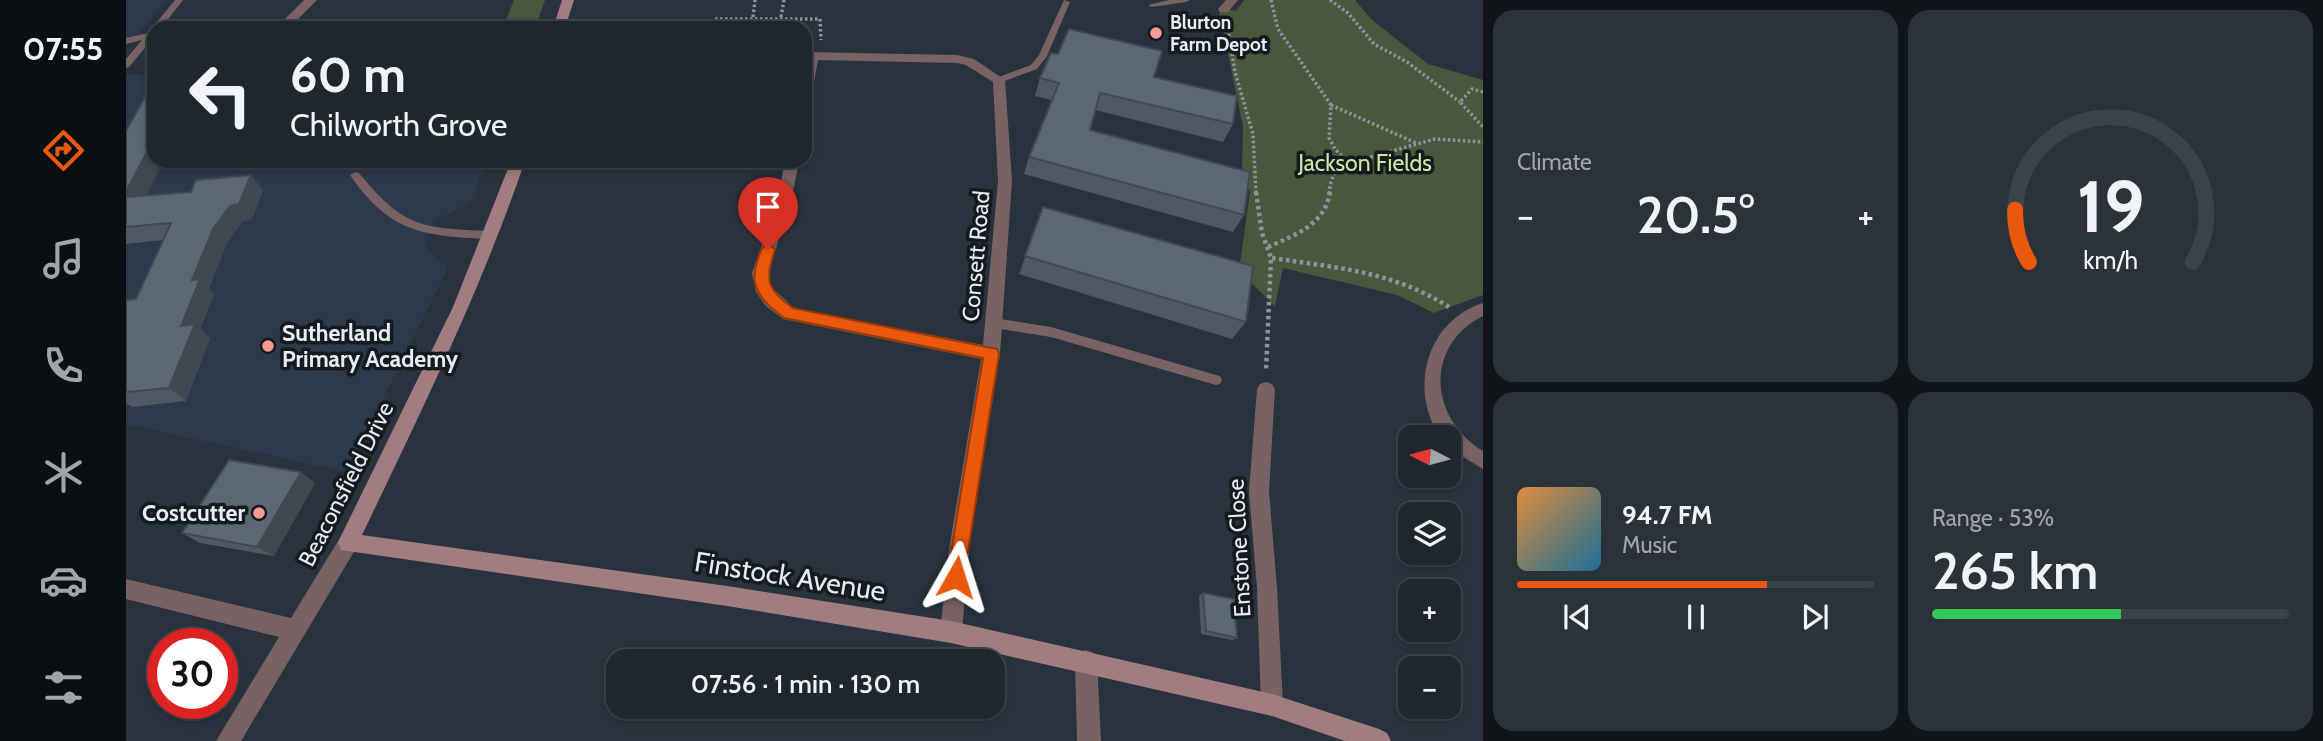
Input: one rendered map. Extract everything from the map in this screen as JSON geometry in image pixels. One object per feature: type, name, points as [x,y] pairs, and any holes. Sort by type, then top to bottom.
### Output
[{"type":"street","points":[[289,21],[311,0]]},
{"type":"street","points":[[561,21],[568,0]]},
{"type":"street","points":[[813,56],[957,59],[970,62],[999,80]]},
{"type":"street","name":"Consett Road","points":[[951,632],[959,549],[991,354],[1005,181],[999,80]]},
{"type":"street","name":"Beaconsfield Drive","points":[[228,741],[348,543],[447,341],[515,168]]},
{"type":"street","points":[[791,168],[784,202],[761,273],[762,288],[772,301],[789,314],[991,354]]},
{"type":"street","points":[[1483,309],[1464,318],[1449,333],[1436,360],[1433,378],[1439,419],[1468,453],[1483,461]]},
{"type":"street","name":"Enstone Close","points":[[1266,389],[1259,491],[1268,588],[1272,705]]},
{"type":"street","name":"Finstock Avenue","points":[[348,543],[727,596],[951,632],[1272,705],[1379,741]]},
{"type":"street","points":[[126,589],[296,630]]},
{"type":"street","points":[[1086,661],[1088,741]]},
{"type":"lane","points":[[162,21],[179,0]]},
{"type":"lane","points":[[1152,5],[1186,0]]},
{"type":"lane","points":[[999,80],[1034,67],[1043,56],[1066,2]]},
{"type":"lane","points":[[126,41],[147,34]]},
{"type":"lane","points":[[126,65],[147,40]]},
{"type":"lane","points":[[355,175],[372,199],[391,215],[420,230],[490,236]]},
{"type":"lane","points":[[993,323],[1051,332],[1216,380]]},
{"type":"path","points":[[753,17],[755,0]]},
{"type":"path","points":[[781,17],[783,0]]},
{"type":"path","points":[[1270,0],[1278,29],[1331,105],[1416,144]]},
{"type":"path","points":[[1330,0],[1348,13],[1374,44],[1407,62],[1460,102],[1483,127]]},
{"type":"path","points":[[1228,4],[1236,72],[1253,134],[1257,205],[1262,233],[1271,258],[1266,389]]},
{"type":"path","points":[[714,21],[753,17],[820,19],[813,56]]},
{"type":"path","points":[[1460,102],[1472,89],[1483,92]]},
{"type":"path","points":[[1331,105],[1326,138],[1333,149],[1349,163]]},
{"type":"path","points":[[1268,247],[1315,222],[1326,207],[1332,173],[1339,166],[1435,139],[1483,142]]},
{"type":"path","points":[[1271,258],[1385,274],[1414,285],[1464,318]]},
{"type":"shaded area","points":[[126,0],[168,0],[147,21],[126,46]]},
{"type":"shaded area","name":"Sutherland Primary Academy","points":[[126,75],[147,75],[147,168],[483,168],[470,203],[434,221],[424,245],[448,268],[347,472],[126,424]]},
{"type":"green space","points":[[514,0],[545,0],[538,21],[506,21]]},
{"type":"green space","name":"Jackson Fields","points":[[1244,0],[1355,0],[1371,19],[1428,64],[1483,80],[1483,295],[1434,313],[1397,295],[1283,268],[1275,306],[1239,271],[1250,192],[1242,168],[1243,126],[1219,11],[1236,11]]},
{"type":"building","points":[[1069,29],[1162,51],[1154,77],[1237,96],[1233,124],[1100,93],[1090,130],[1250,172],[1244,215],[1029,157],[1059,83],[1040,78],[1051,53],[1058,54]]},
{"type":"building","points":[[147,94],[147,152],[126,192],[126,131]]},
{"type":"building","points":[[251,175],[239,204],[230,206],[213,229],[192,280],[200,279],[181,326],[195,324],[169,388],[126,392],[126,300],[136,299],[171,223],[126,227],[126,197],[191,192],[196,180]]},
{"type":"building","points":[[1043,207],[1253,266],[1246,322],[1025,256]]},
{"type":"building","name":"Costcutter","points":[[229,460],[301,472],[257,547],[182,533]]},
{"type":"building","points":[[1203,593],[1234,599],[1237,638],[1206,631]]},
{"type":"place","name":"Blurton Farm Depot","points":[[1156,33]]},
{"type":"place","name":"Sutherland Primary Academy","points":[[268,346]]},
{"type":"place","name":"Costcutter","points":[[259,513]]},
{"type":"route","points":[[768,249],[761,273],[762,288],[772,301],[789,314],[991,354],[956,577]]}]
